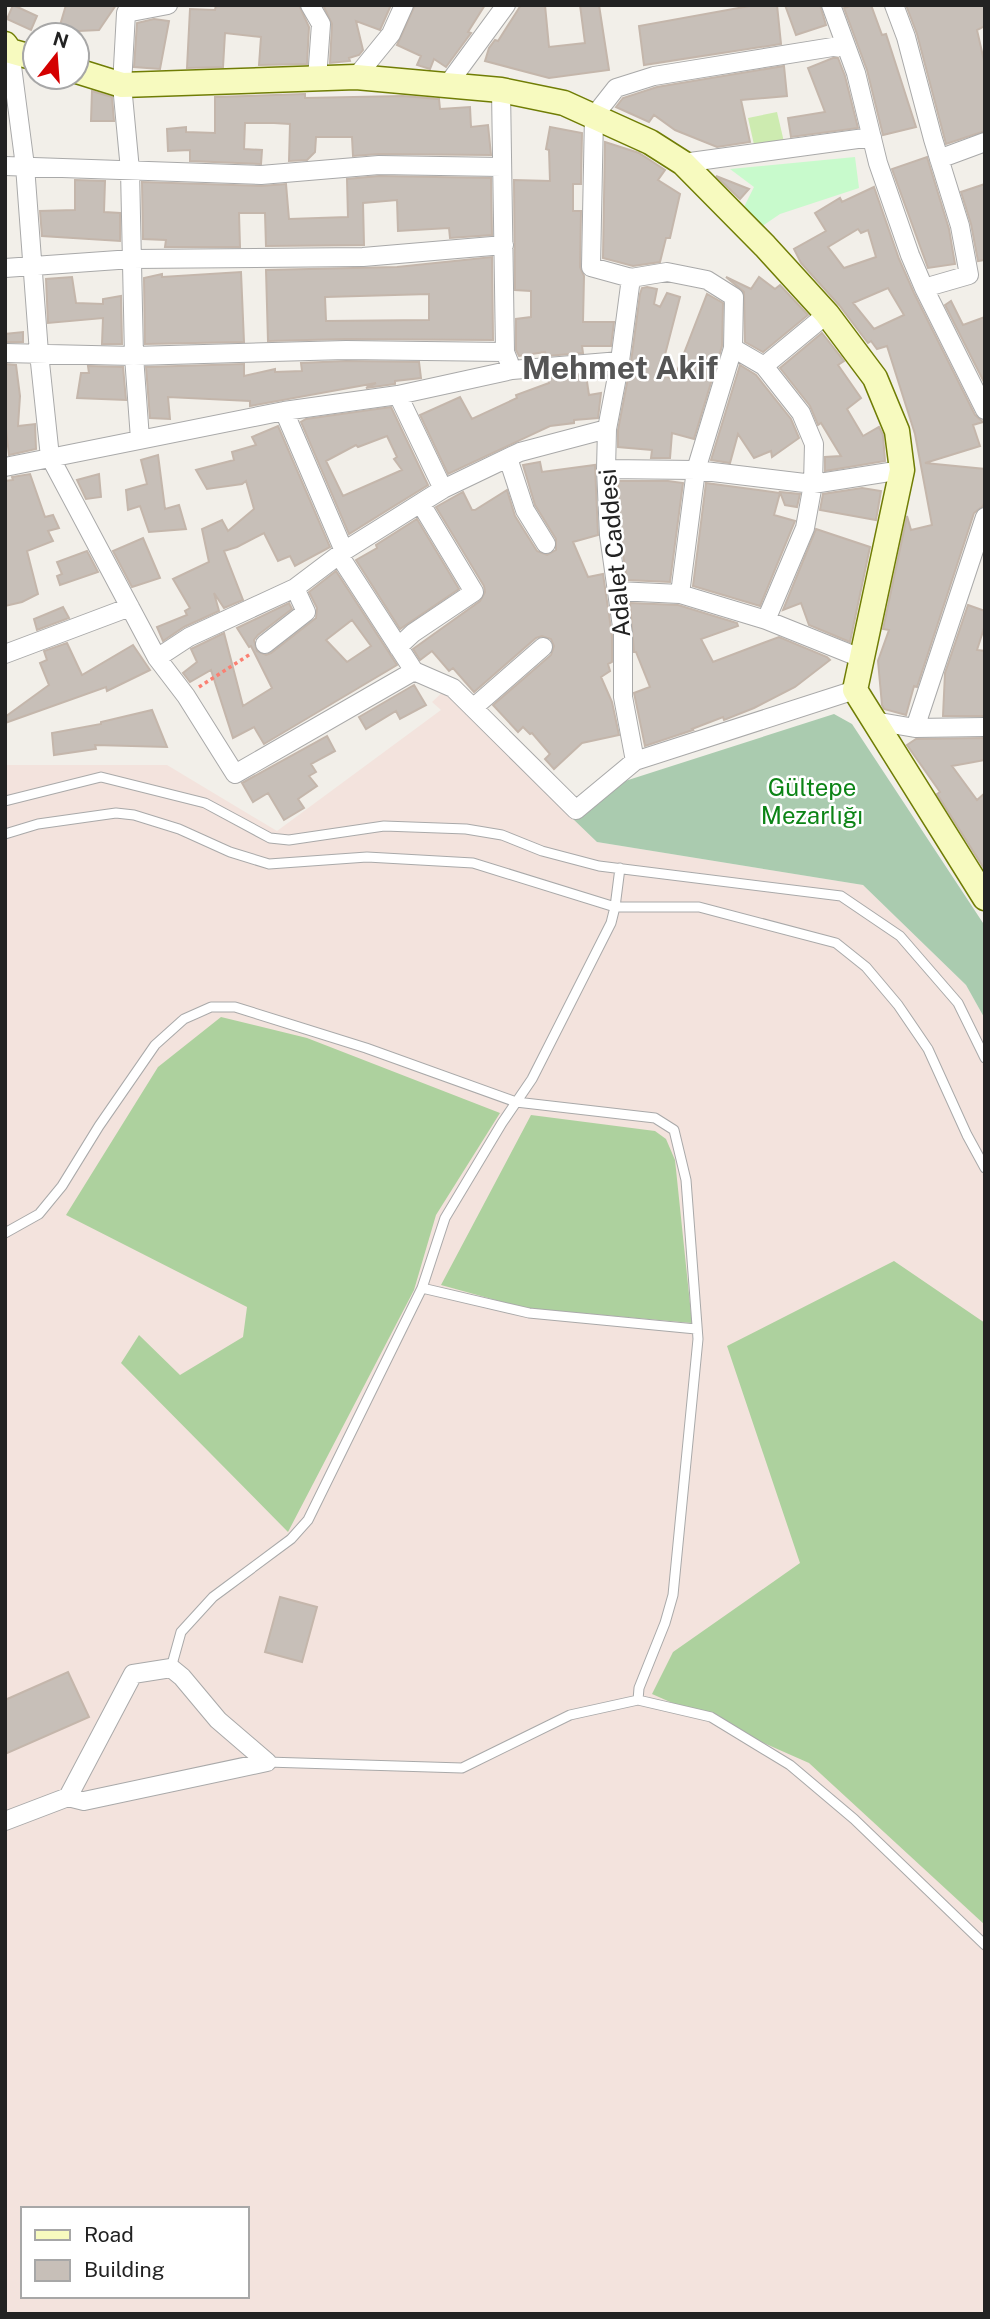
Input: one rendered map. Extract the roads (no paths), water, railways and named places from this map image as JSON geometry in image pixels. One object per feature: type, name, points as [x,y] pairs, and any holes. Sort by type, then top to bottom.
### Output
[{"type":"street","points":[[140,439],[134,356],[130,170],[121,85],[128,9],[168,5]]},
{"type":"street","points":[[310,5],[321,24],[317,79]]},
{"type":"street","points":[[356,77],[391,34],[404,5]]},
{"type":"street","points":[[448,84],[506,5]]},
{"type":"street","points":[[831,5],[856,73],[878,163],[923,288],[985,410]]},
{"type":"street","points":[[894,5],[906,37],[960,226],[969,275],[923,288]]},
{"type":"street","points":[[680,594],[696,470],[733,348],[734,296],[707,280],[667,272],[631,278],[591,267],[594,116],[616,88],[654,76],[845,45]]},
{"type":"street","points":[[8,48],[25,166],[38,353],[50,457],[157,658],[186,696],[235,774],[414,671]]},
{"type":"street","points":[[91,75],[121,85],[356,77],[501,90],[564,103],[650,142],[683,163],[827,314],[875,378],[897,431],[902,470],[855,690],[985,898]]},
{"type":"street","points":[[501,90],[505,352],[512,370]]},
{"type":"street","points":[[683,163],[872,136]]},
{"type":"street","points":[[939,159],[985,142]]},
{"type":"street","points":[[5,166],[261,175],[379,165],[501,167]]},
{"type":"street","points":[[5,268],[132,259],[363,257],[504,246]]},
{"type":"street","name":"Adalet Caddesi","points":[[631,278],[620,361],[607,429],[606,469],[609,535],[623,634],[623,698],[635,761]]},
{"type":"street","points":[[764,366],[827,314]]},
{"type":"street","points":[[733,348],[764,366],[801,413],[814,444],[813,484],[805,528],[766,620]]},
{"type":"street","points":[[5,353],[134,356],[346,350],[505,352]]},
{"type":"street","points":[[5,467],[284,411],[398,395],[512,370],[620,361]]},
{"type":"street","points":[[398,395],[443,489]]},
{"type":"street","points":[[284,411],[342,553],[414,671],[453,688],[576,810],[635,761],[855,690]]},
{"type":"street","points":[[157,658],[189,637],[295,588],[342,553],[443,489],[520,452],[607,429]]},
{"type":"street","points":[[509,458],[526,510],[546,544]]},
{"type":"street","points":[[606,469],[696,470],[813,484],[902,470]]},
{"type":"street","points":[[398,647],[413,633],[474,592],[421,504]]},
{"type":"street","points":[[915,728],[985,517]]},
{"type":"street","points":[[265,644],[306,612],[295,588]]},
{"type":"street","points":[[617,591],[680,594],[766,620],[863,659]]},
{"type":"street","points":[[5,654],[130,607]]},
{"type":"street","points":[[473,708],[543,647]]},
{"type":"street","points":[[874,721],[915,728],[985,727]]},
{"type":"street","points":[[68,1797],[133,1674],[171,1668],[182,1677],[218,1720],[267,1762]]},
{"type":"street","points":[[5,1821],[68,1797],[84,1801],[267,1762]]},
{"type":"lane","points":[[5,801],[101,777],[205,803],[270,838],[289,840],[384,827],[466,829],[502,835],[542,851],[599,866],[841,896],[900,936],[958,1003],[985,1058]]},
{"type":"lane","points":[[5,834],[38,824],[116,813],[134,815],[179,829],[230,852],[270,864],[368,857],[472,863],[615,907],[699,907],[836,943],[866,967],[898,1005],[928,1049],[985,1168]]},
{"type":"lane","points":[[171,1668],[181,1632],[213,1597],[291,1539],[309,1520],[422,1288],[445,1218],[544,1055],[611,923],[620,868]]},
{"type":"lane","points":[[5,1233],[39,1214],[62,1186],[99,1126],[155,1045],[184,1019],[211,1007],[235,1007],[248,1011],[366,1048],[516,1102],[654,1118],[674,1130],[686,1180],[698,1339],[673,1595],[665,1623],[639,1688],[638,1700]]},
{"type":"lane","points":[[422,1288],[529,1313],[696,1329]]},
{"type":"lane","points":[[267,1762],[462,1768],[570,1715],[638,1700],[711,1717],[790,1765],[854,1819],[985,1945]]},
{"type":"district","name":"Mehmet Akif","points":[[620,367]]},
{"type":"park label","name":"Gültepe Mezarlığı","points":[[812,801]]}]
